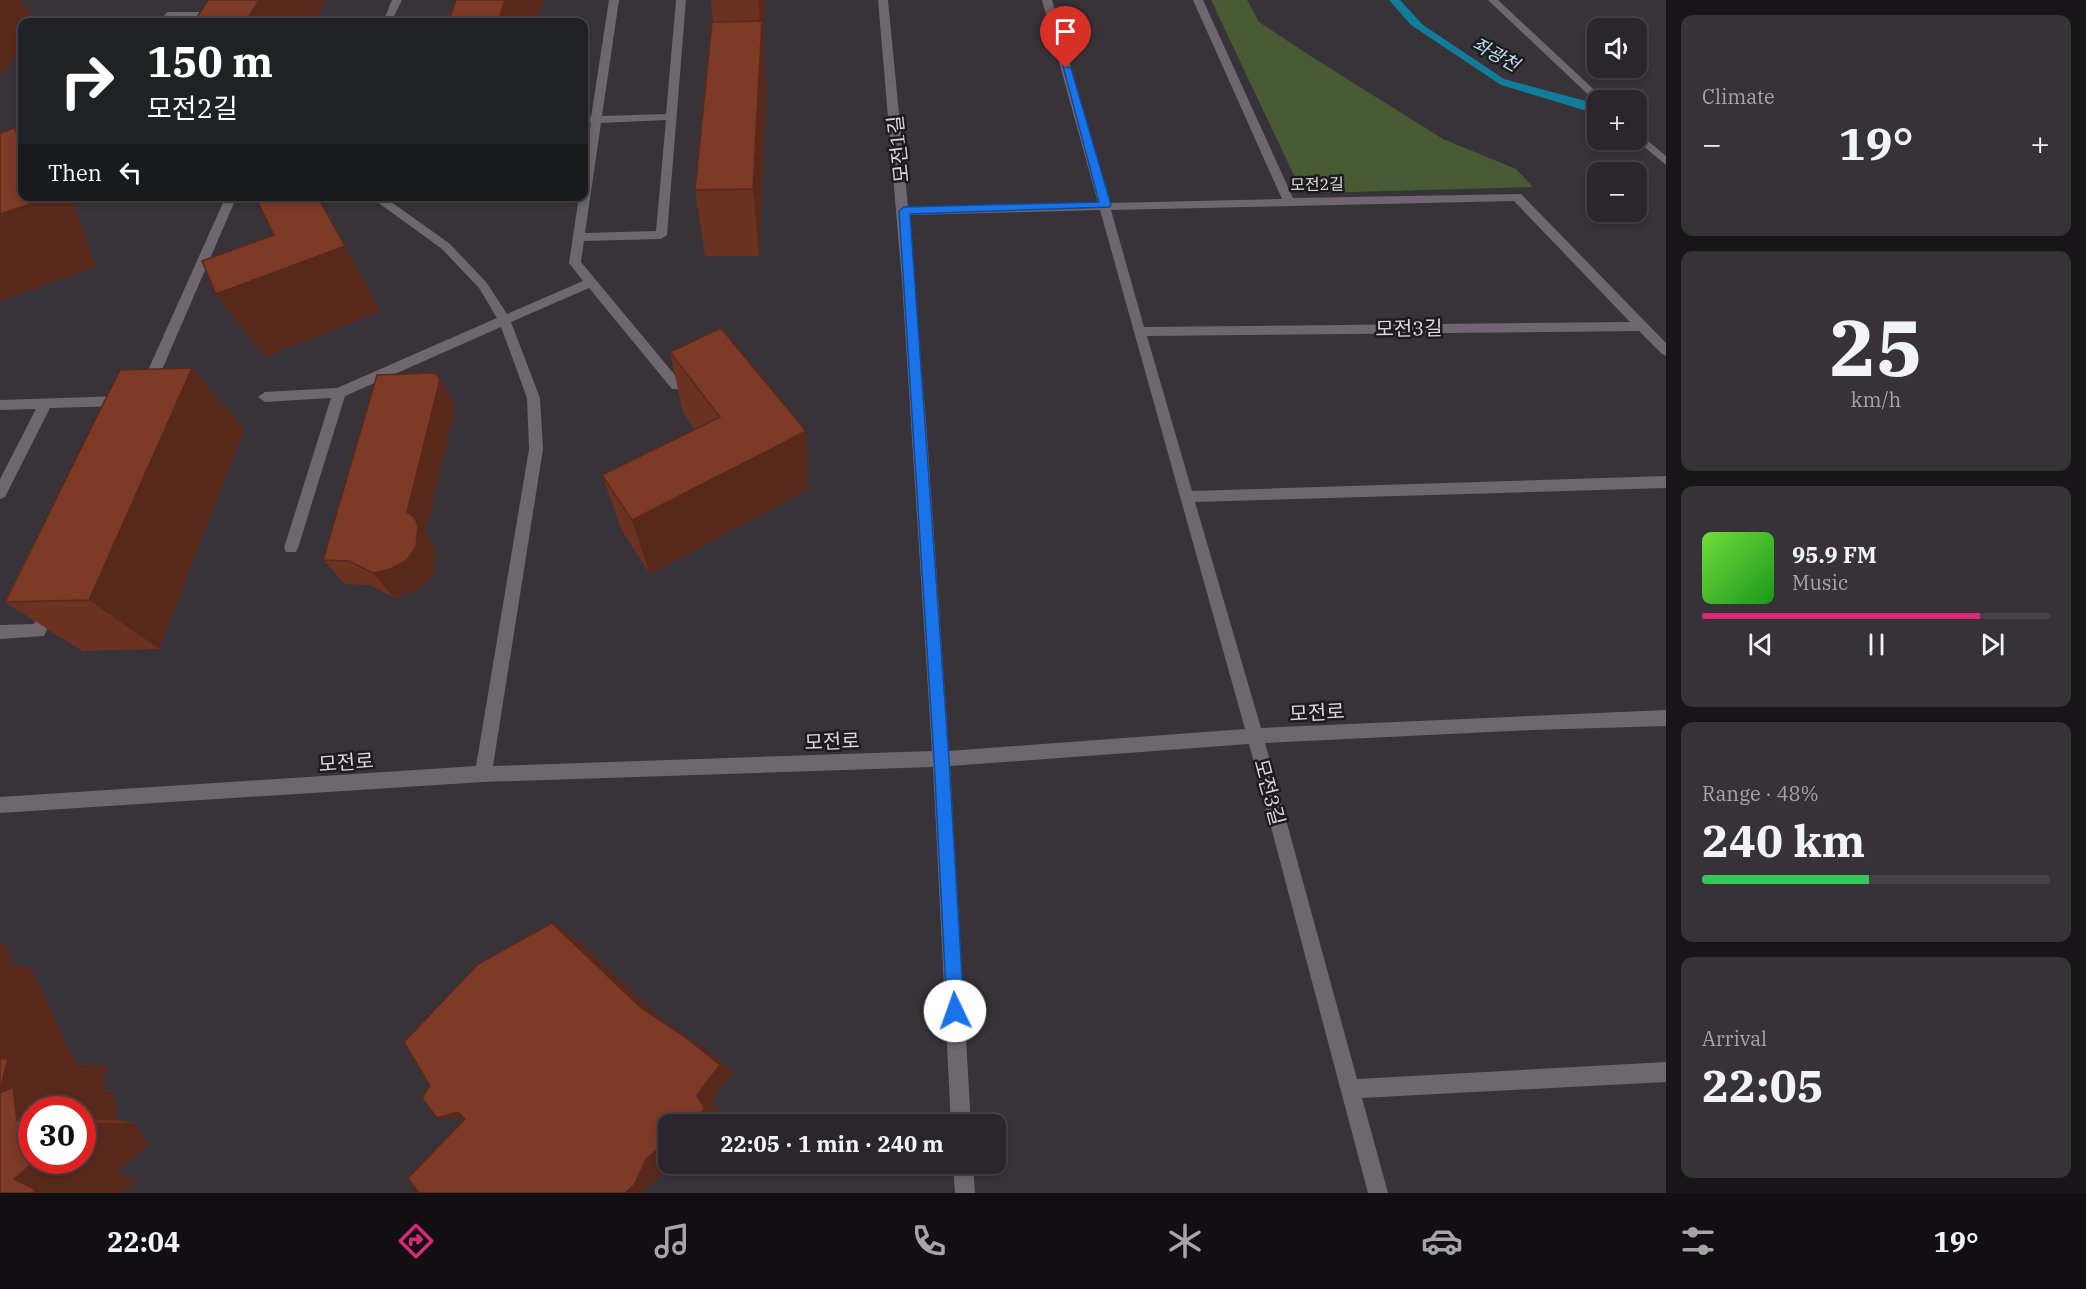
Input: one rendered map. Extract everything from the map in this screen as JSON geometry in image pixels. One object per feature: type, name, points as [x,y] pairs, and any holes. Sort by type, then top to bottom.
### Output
[{"type":"street","points":[[389,18],[396,0]]},
{"type":"street","points":[[588,175],[614,0]]},
{"type":"street","points":[[579,237],[661,235],[681,0]]},
{"type":"street","name":"모전1길","points":[[883,0],[904,211],[942,759],[960,1114]]},
{"type":"street","name":"모전3길","points":[[1047,0],[1255,736],[1378,1193]]},
{"type":"street","points":[[1198,0],[1289,202]]},
{"type":"street","points":[[1492,0],[1589,90]]},
{"type":"street","points":[[167,18],[169,15],[234,15],[232,18]]},
{"type":"street","points":[[588,120],[671,117]]},
{"type":"street","points":[[1647,144],[1666,162]]},
{"type":"street","name":"모전2길","points":[[904,211],[1516,197],[1666,351]]},
{"type":"street","points":[[0,405],[142,400],[230,201]]},
{"type":"street","points":[[584,201],[575,263],[677,386]]},
{"type":"street","points":[[397,203],[462,259],[496,301],[515,341],[533,401],[536,449],[483,774]]},
{"type":"street","points":[[265,397],[339,393],[591,282]]},
{"type":"street","name":"모전3길","points":[[1139,332],[1642,326]]},
{"type":"street","points":[[291,548],[339,393]]},
{"type":"street","points":[[0,493],[46,403]]},
{"type":"street","points":[[1186,497],[1666,482]]},
{"type":"street","points":[[0,632],[39,631],[53,599]]},
{"type":"street","name":"모전로","points":[[0,805],[483,774],[942,759],[1255,736],[1666,718]]},
{"type":"street","points":[[1350,1089],[1666,1072]]},
{"type":"street","points":[[964,1174],[965,1193]]},
{"type":"green space","points":[[1211,0],[1247,0],[1259,22],[1312,57],[1443,139],[1516,169],[1533,187],[1315,193],[1299,186]]},
{"type":"water","name":"좌광천","points":[[1389,0],[1400,0],[1423,25],[1504,79],[1587,101],[1587,111],[1501,85],[1411,25]]},
{"type":"building","points":[[208,0],[259,0],[248,18],[197,18]]},
{"type":"building","points":[[456,0],[505,0],[499,18],[449,18]]},
{"type":"building","points":[[762,21],[753,189],[695,190],[712,22]]},
{"type":"building","points":[[15,128],[18,137],[18,201],[39,201],[0,214],[0,133]]},
{"type":"building","points":[[257,201],[320,201],[345,246],[216,294],[202,261],[274,235]]},
{"type":"building","points":[[721,328],[806,431],[632,520],[602,475],[720,417],[670,352]]},
{"type":"building","points":[[192,368],[89,600],[5,602],[120,370]]},
{"type":"building","points":[[435,373],[440,379],[407,512],[415,518],[418,526],[416,547],[407,560],[388,570],[373,573],[349,561],[323,560],[377,375]]},
{"type":"building","points":[[552,923],[640,1007],[684,1036],[720,1065],[697,1095],[705,1109],[699,1114],[658,1114],[658,1149],[647,1158],[634,1185],[625,1193],[419,1193],[408,1178],[465,1119],[458,1112],[437,1118],[422,1098],[430,1086],[404,1042],[478,964]]},
{"type":"building","points":[[0,1059],[8,1059],[0,1090]]},
{"type":"building","points":[[13,1087],[18,1120],[18,1174],[20,1174],[14,1179],[36,1190],[32,1193],[0,1193],[0,1093]]},
{"type":"route","points":[[955,1011],[942,759],[904,211],[1106,205],[1066,68]]}]
